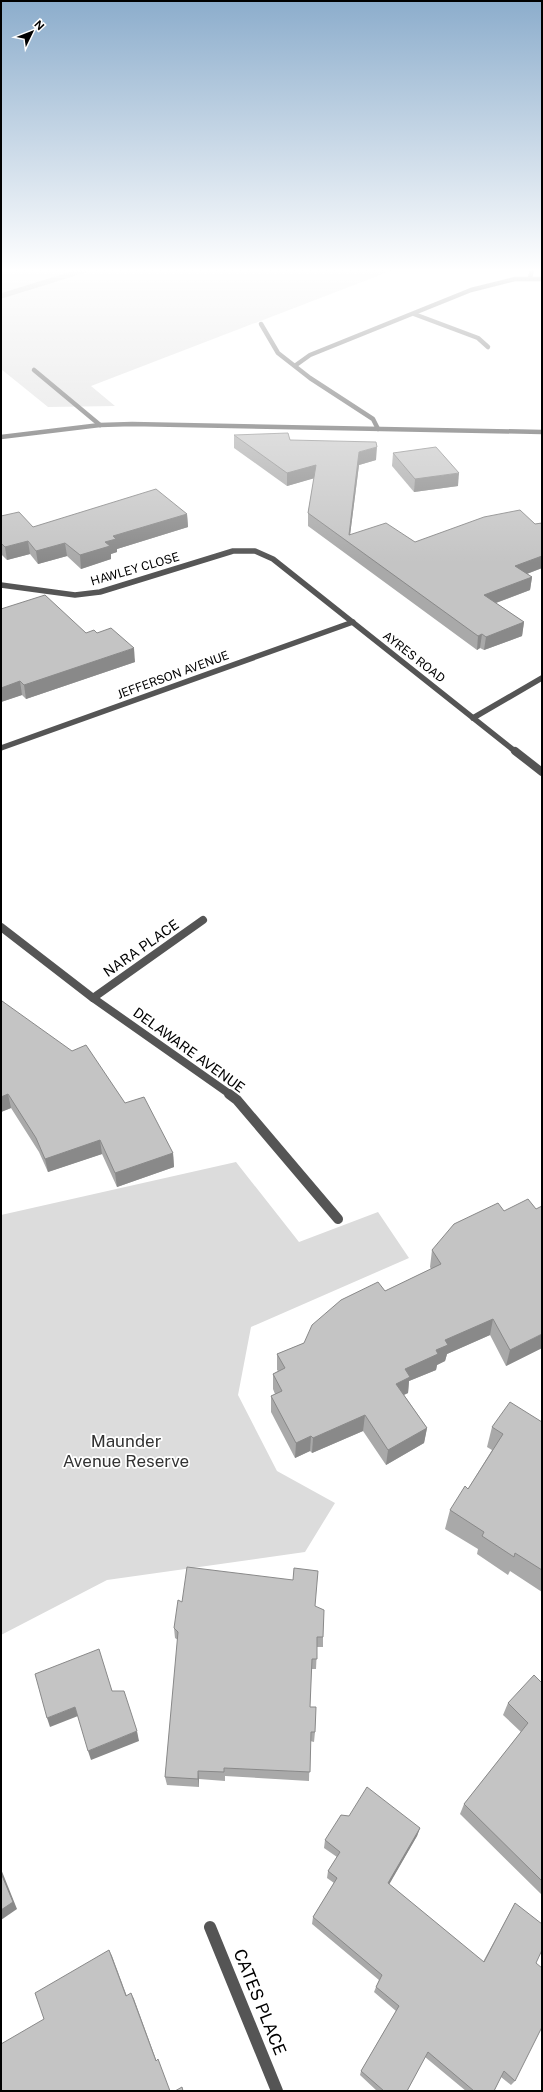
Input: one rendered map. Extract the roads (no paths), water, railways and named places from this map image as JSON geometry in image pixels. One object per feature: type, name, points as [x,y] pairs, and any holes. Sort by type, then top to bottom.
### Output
[{"type":"street","points":[[299,368],[310,378],[373,419],[378,429]]},
{"type":"street","points":[[34,370],[100,425]]},
{"type":"street","points":[[1,437],[100,425],[542,432]]},
{"type":"street","name":"HAWLEY CLOSE","points":[[1,585],[75,596],[100,592],[233,551],[255,551],[273,559]]},
{"type":"street","name":"AYRES ROAD","points":[[273,559],[542,772]]},
{"type":"street","name":"JEFFERSON AVENUE","points":[[1,748],[353,622]]},
{"type":"street","points":[[474,718],[542,678]]},
{"type":"street","name":"NARA PLACE","points":[[94,998],[203,920]]},
{"type":"street","name":"DELAWARE AVENUE","points":[[1,927],[94,998],[238,1100],[338,1219]]},
{"type":"street","name":"CATES PLACE","points":[[210,1927],[277,2091]]},
{"type":"park label","name":"Maunder Avenue Reserve","points":[[126,1451]]}]
